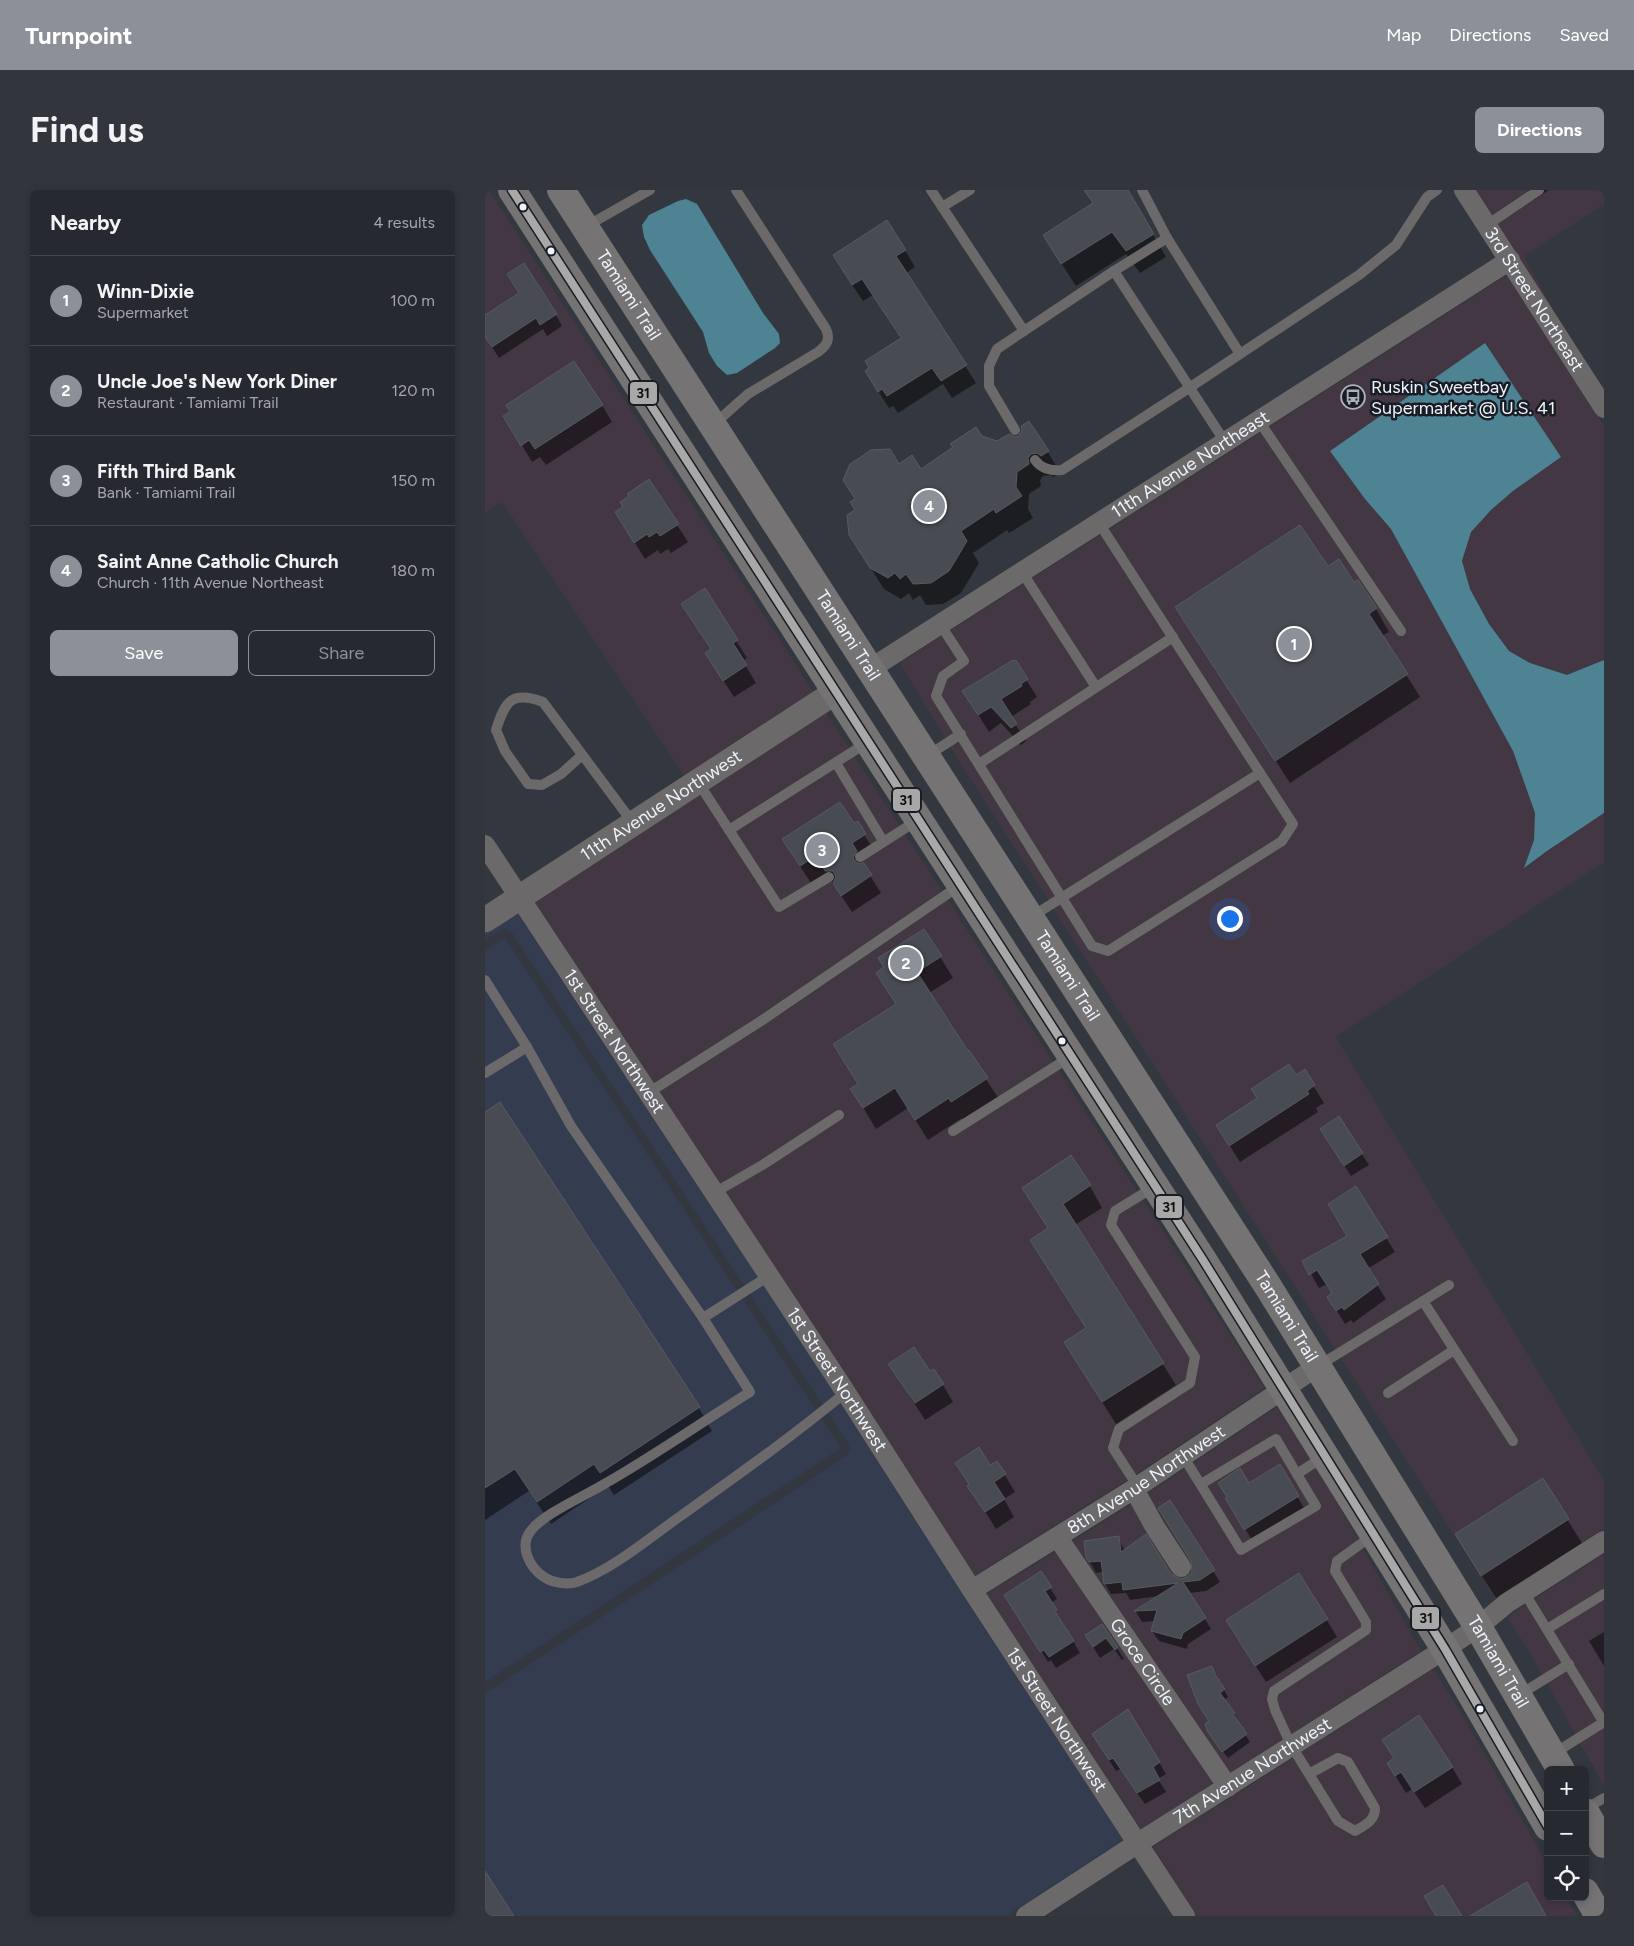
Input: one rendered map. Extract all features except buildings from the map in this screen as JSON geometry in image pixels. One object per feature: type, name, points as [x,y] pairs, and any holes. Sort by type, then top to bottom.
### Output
[{"type":"main road","points":[[511,190],[837,691],[1284,1389],[1445,1649],[1544,1820]]},
{"type":"main road","name":"Tamiami Trail","points":[[561,190],[1318,1366],[1478,1627],[1557,1762]]},
{"type":"main road","points":[[595,318],[629,296]]},
{"type":"main road","points":[[780,604],[809,616],[838,658],[853,667],[870,669]]},
{"type":"main road","points":[[837,691],[849,688],[858,690],[874,705],[897,710]]},
{"type":"main road","points":[[1589,1818],[1604,1844]]},
{"type":"main road","points":[[1589,1899],[1599,1916]]},
{"type":"street","name":"3rd Street Northeast","points":[[1464,190],[1604,408]]},
{"type":"street","name":"11th Avenue Northeast","points":[[870,669],[1510,260]]},
{"type":"street","name":"11th Avenue Northwest","points":[[485,920],[837,691]]},
{"type":"street","name":"1st Street Northwest","points":[[485,845],[846,1392],[972,1590],[1185,1916]]},
{"type":"street","name":"8th Avenue Northwest","points":[[972,1590],[1136,1488],[1318,1366]]},
{"type":"street","points":[[1136,1488],[1155,1527],[1181,1567]]},
{"type":"street","name":"Groce Circle","points":[[1058,1538],[1228,1787]]},
{"type":"street","name":"7th Avenue Northwest","points":[[1026,1916],[1445,1649],[1478,1627],[1507,1603],[1604,1541]]},
{"type":"lane","points":[[585,227],[649,190]]},
{"type":"lane","points":[[713,426],[748,394],[818,352],[829,340],[826,329],[737,190]]},
{"type":"lane","points":[[931,190],[1024,331]]},
{"type":"lane","points":[[942,207],[970,190]]},
{"type":"lane","points":[[1142,190],[1167,238],[1240,354]]},
{"type":"lane","points":[[1035,460],[1038,464],[1052,471],[1062,470],[1359,275],[1396,245],[1427,196],[1437,190]]},
{"type":"lane","points":[[1487,225],[1539,190]]},
{"type":"lane","points":[[1015,430],[993,394],[988,379],[989,366],[997,349],[1167,238]]},
{"type":"lane","points":[[1114,271],[1225,442]]},
{"type":"lane","points":[[1259,421],[1401,630]]},
{"type":"lane","points":[[940,624],[964,661],[943,676],[937,696],[1092,946],[1108,950],[1282,841],[1293,824],[1099,523]]},
{"type":"lane","points":[[1022,572],[1096,687]]},
{"type":"lane","points":[[979,764],[1173,638]]},
{"type":"lane","points":[[581,755],[561,774],[542,785],[528,784],[505,751],[496,730],[502,709],[515,698],[531,697],[543,702],[634,823]]},
{"type":"lane","points":[[926,756],[961,734]]},
{"type":"lane","points":[[729,830],[869,742]]},
{"type":"lane","points":[[836,763],[883,841]]},
{"type":"lane","points":[[1030,918],[1260,773]]},
{"type":"lane","points":[[698,782],[779,908],[829,877]]},
{"type":"lane","points":[[860,857],[919,819]]},
{"type":"lane","points":[[648,1093],[761,1021],[961,885]]},
{"type":"lane","points":[[485,980],[527,1047],[571,1126],[703,1318],[750,1392],[608,1482],[539,1522],[529,1532],[525,1545],[527,1555],[534,1567],[544,1577],[566,1584],[575,1583],[601,1570],[631,1551],[785,1442],[846,1392]]},
{"type":"lane","points":[[485,1073],[527,1047]]},
{"type":"lane","points":[[953,1131],[1071,1056]]},
{"type":"lane","points":[[714,1193],[772,1159],[839,1115]]},
{"type":"lane","points":[[1136,1488],[1113,1448],[1119,1429],[1190,1383],[1195,1357],[1111,1225],[1115,1211],[1155,1186]]},
{"type":"lane","points":[[703,1318],[769,1276]]},
{"type":"lane","points":[[1318,1366],[1449,1285]]},
{"type":"lane","points":[[1423,1301],[1513,1441]]},
{"type":"lane","points":[[1388,1393],[1454,1350]]},
{"type":"lane","points":[[1183,1456],[1241,1550],[1316,1506],[1275,1439],[1201,1484]]},
{"type":"lane","points":[[1297,1474],[1325,1456]]},
{"type":"lane","points":[[1309,1774],[1338,1758],[1348,1762],[1375,1808],[1375,1814],[1371,1821],[1355,1832],[1338,1821],[1291,1746],[1272,1699],[1274,1691],[1366,1630],[1366,1622],[1335,1570],[1337,1561],[1374,1534]]},
{"type":"lane","points":[[1524,1592],[1604,1722],[1557,1762]]},
{"type":"lane","points":[[1547,1629],[1604,1594]]},
{"type":"lane","points":[[1518,1695],[1569,1664]]},
{"type":"lane","points":[[1589,1808],[1604,1798]]},
{"type":"shaded area","points":[[485,190],[489,190],[814,693],[685,777],[502,502],[485,513]]},
{"type":"shaded area","points":[[1475,190],[1604,190],[1604,204],[1524,256],[1557,317]]},
{"type":"shaded area","points":[[686,199],[697,204],[763,313],[779,334],[780,343],[775,348],[737,373],[727,375],[717,366],[709,353],[703,332],[650,250],[644,237],[642,225],[649,215]]},
{"type":"shaded area","points":[[1507,275],[1604,426],[1604,660],[1567,676],[1530,663],[1509,651],[1489,624],[1470,589],[1462,561],[1471,532],[1491,510],[1513,491],[1561,457],[1485,343],[1330,451],[1365,499],[1391,529],[1513,751],[1535,813],[1534,840],[1525,867],[1604,813],[1604,862],[1336,1037],[1604,1481],[1604,1528],[1495,1599],[961,764],[900,663]]},
{"type":"shaded area","points":[[1485,343],[1561,457],[1513,491],[1491,510],[1471,532],[1462,561],[1470,589],[1489,624],[1509,651],[1530,663],[1567,675],[1604,660],[1604,813],[1524,868],[1534,840],[1535,813],[1513,751],[1391,529],[1365,499],[1330,451]]},
{"type":"shaded area","points":[[825,711],[1265,1388],[1132,1477],[974,1576],[533,902]]},
{"type":"shaded area","points":[[517,913],[833,1391],[969,1605],[1124,1839],[1006,1916],[485,1916],[485,1694],[846,1456],[850,1449],[848,1443],[512,933],[505,928],[485,940],[485,933]]},
{"type":"shaded area","points":[[505,938],[841,1448],[485,1682],[485,951]]},
{"type":"shaded area","points":[[1277,1407],[1322,1476],[1421,1651],[1230,1773],[1073,1541],[1131,1504],[1179,1581],[1195,1570],[1147,1494]]},
{"type":"shaded area","points":[[1056,1552],[1213,1783],[1141,1829],[986,1594]]},
{"type":"shaded area","points":[[1604,1554],[1604,1786],[1529,1651],[1507,1617]]},
{"type":"shaded area","points":[[1433,1669],[1456,1704],[1544,1858],[1544,1901],[1568,1901],[1577,1916],[1197,1916],[1153,1847]]},
{"type":"transit line","name":"31","points":[[512,190],[1203,1260],[1445,1649],[1544,1820]]},
{"type":"place","name":"Ruskin Sweetbay Supermarket @ U.S. 41","points":[[1353,397]]},
{"type":"place","name":"Saint Anne Catholic Church","points":[[929,506]]},
{"type":"place","name":"Winn-Dixie","points":[[1294,644]]},
{"type":"place","name":"Fifth Third Bank","points":[[822,850]]},
{"type":"place","name":"Uncle Joe's New York Diner","points":[[906,963]]}]
